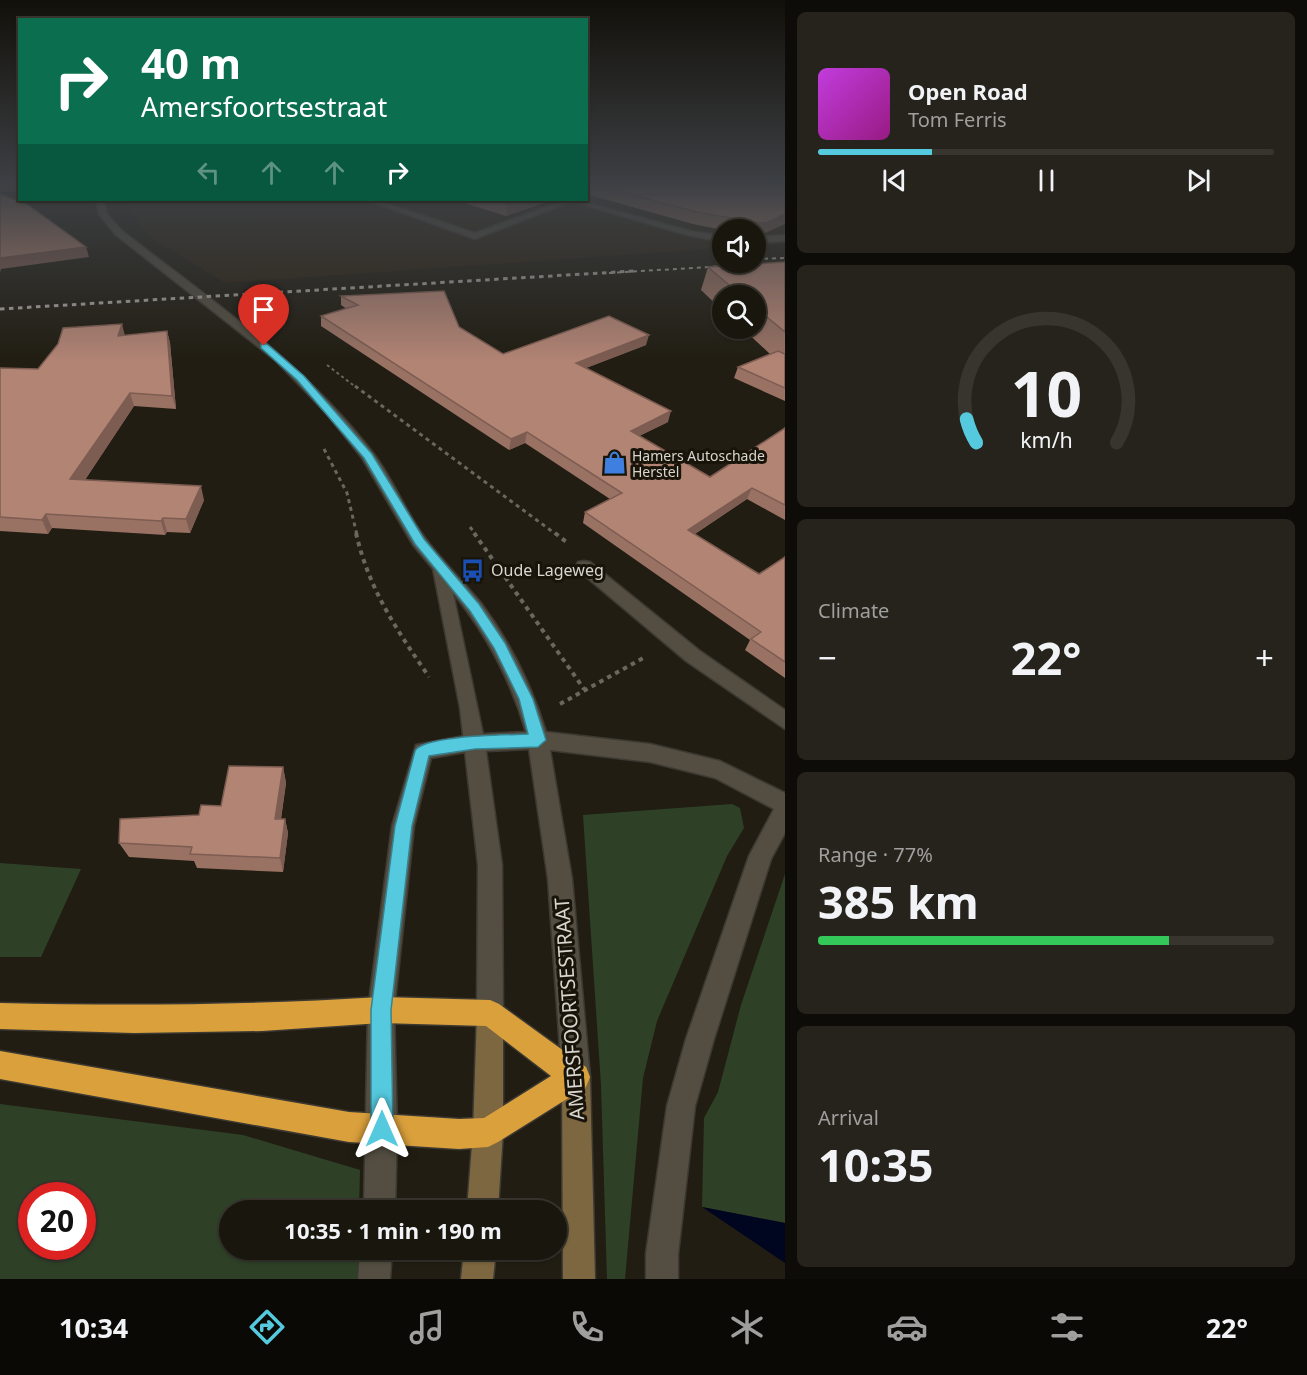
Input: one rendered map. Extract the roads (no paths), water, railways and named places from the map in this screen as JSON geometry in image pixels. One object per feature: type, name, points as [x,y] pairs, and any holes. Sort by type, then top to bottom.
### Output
[{"type":"highway","points":[[0,1016],[145,1020],[262,1018],[381,1010],[490,1013],[576,1077],[488,1132],[382,1129],[338,1125],[0,1065]]},
{"type":"main road","name":"AMERSFOORTSESTRAAT","points":[[483,1200],[488,1132],[490,1013]]},
{"type":"main road","name":"AMERSFOORTSESTRAAT","points":[[576,1077],[579,1279]]},
{"type":"main road","points":[[477,1279],[479,1260]]},
{"type":"street","name":"AMERSFOORTSESTRAAT","points":[[131,243],[279,358],[332,412],[368,456],[419,541],[440,569],[475,608],[500,646],[528,706],[538,740],[560,879],[576,1077]]},
{"type":"street","points":[[585,566],[693,656],[785,721]]},
{"type":"street","name":"AMERSFOORTSESTRAAT","points":[[440,569],[475,742],[490,865],[490,1013]]},
{"type":"street","points":[[379,1200],[382,1129],[381,1010],[404,826],[423,751],[475,742],[538,740],[650,753],[720,770],[785,804]]},
{"type":"street","points":[[662,1279],[662,1254],[681,1106],[699,1039],[761,856],[785,811]]},
{"type":"street","points":[[374,1279],[375,1260]]},
{"type":"water","points":[[702,1207],[785,1223],[785,1263]]},
{"type":"railway","points":[[766,259],[785,258]]},
{"type":"railway","points":[[609,273],[712,267]]},
{"type":"railway","points":[[0,309],[634,271]]},
{"type":"place","name":"Hamers Autoschade Herstel","points":[[614,463]]},
{"type":"place","name":"Oude Lageweg","points":[[473,570]]}]
